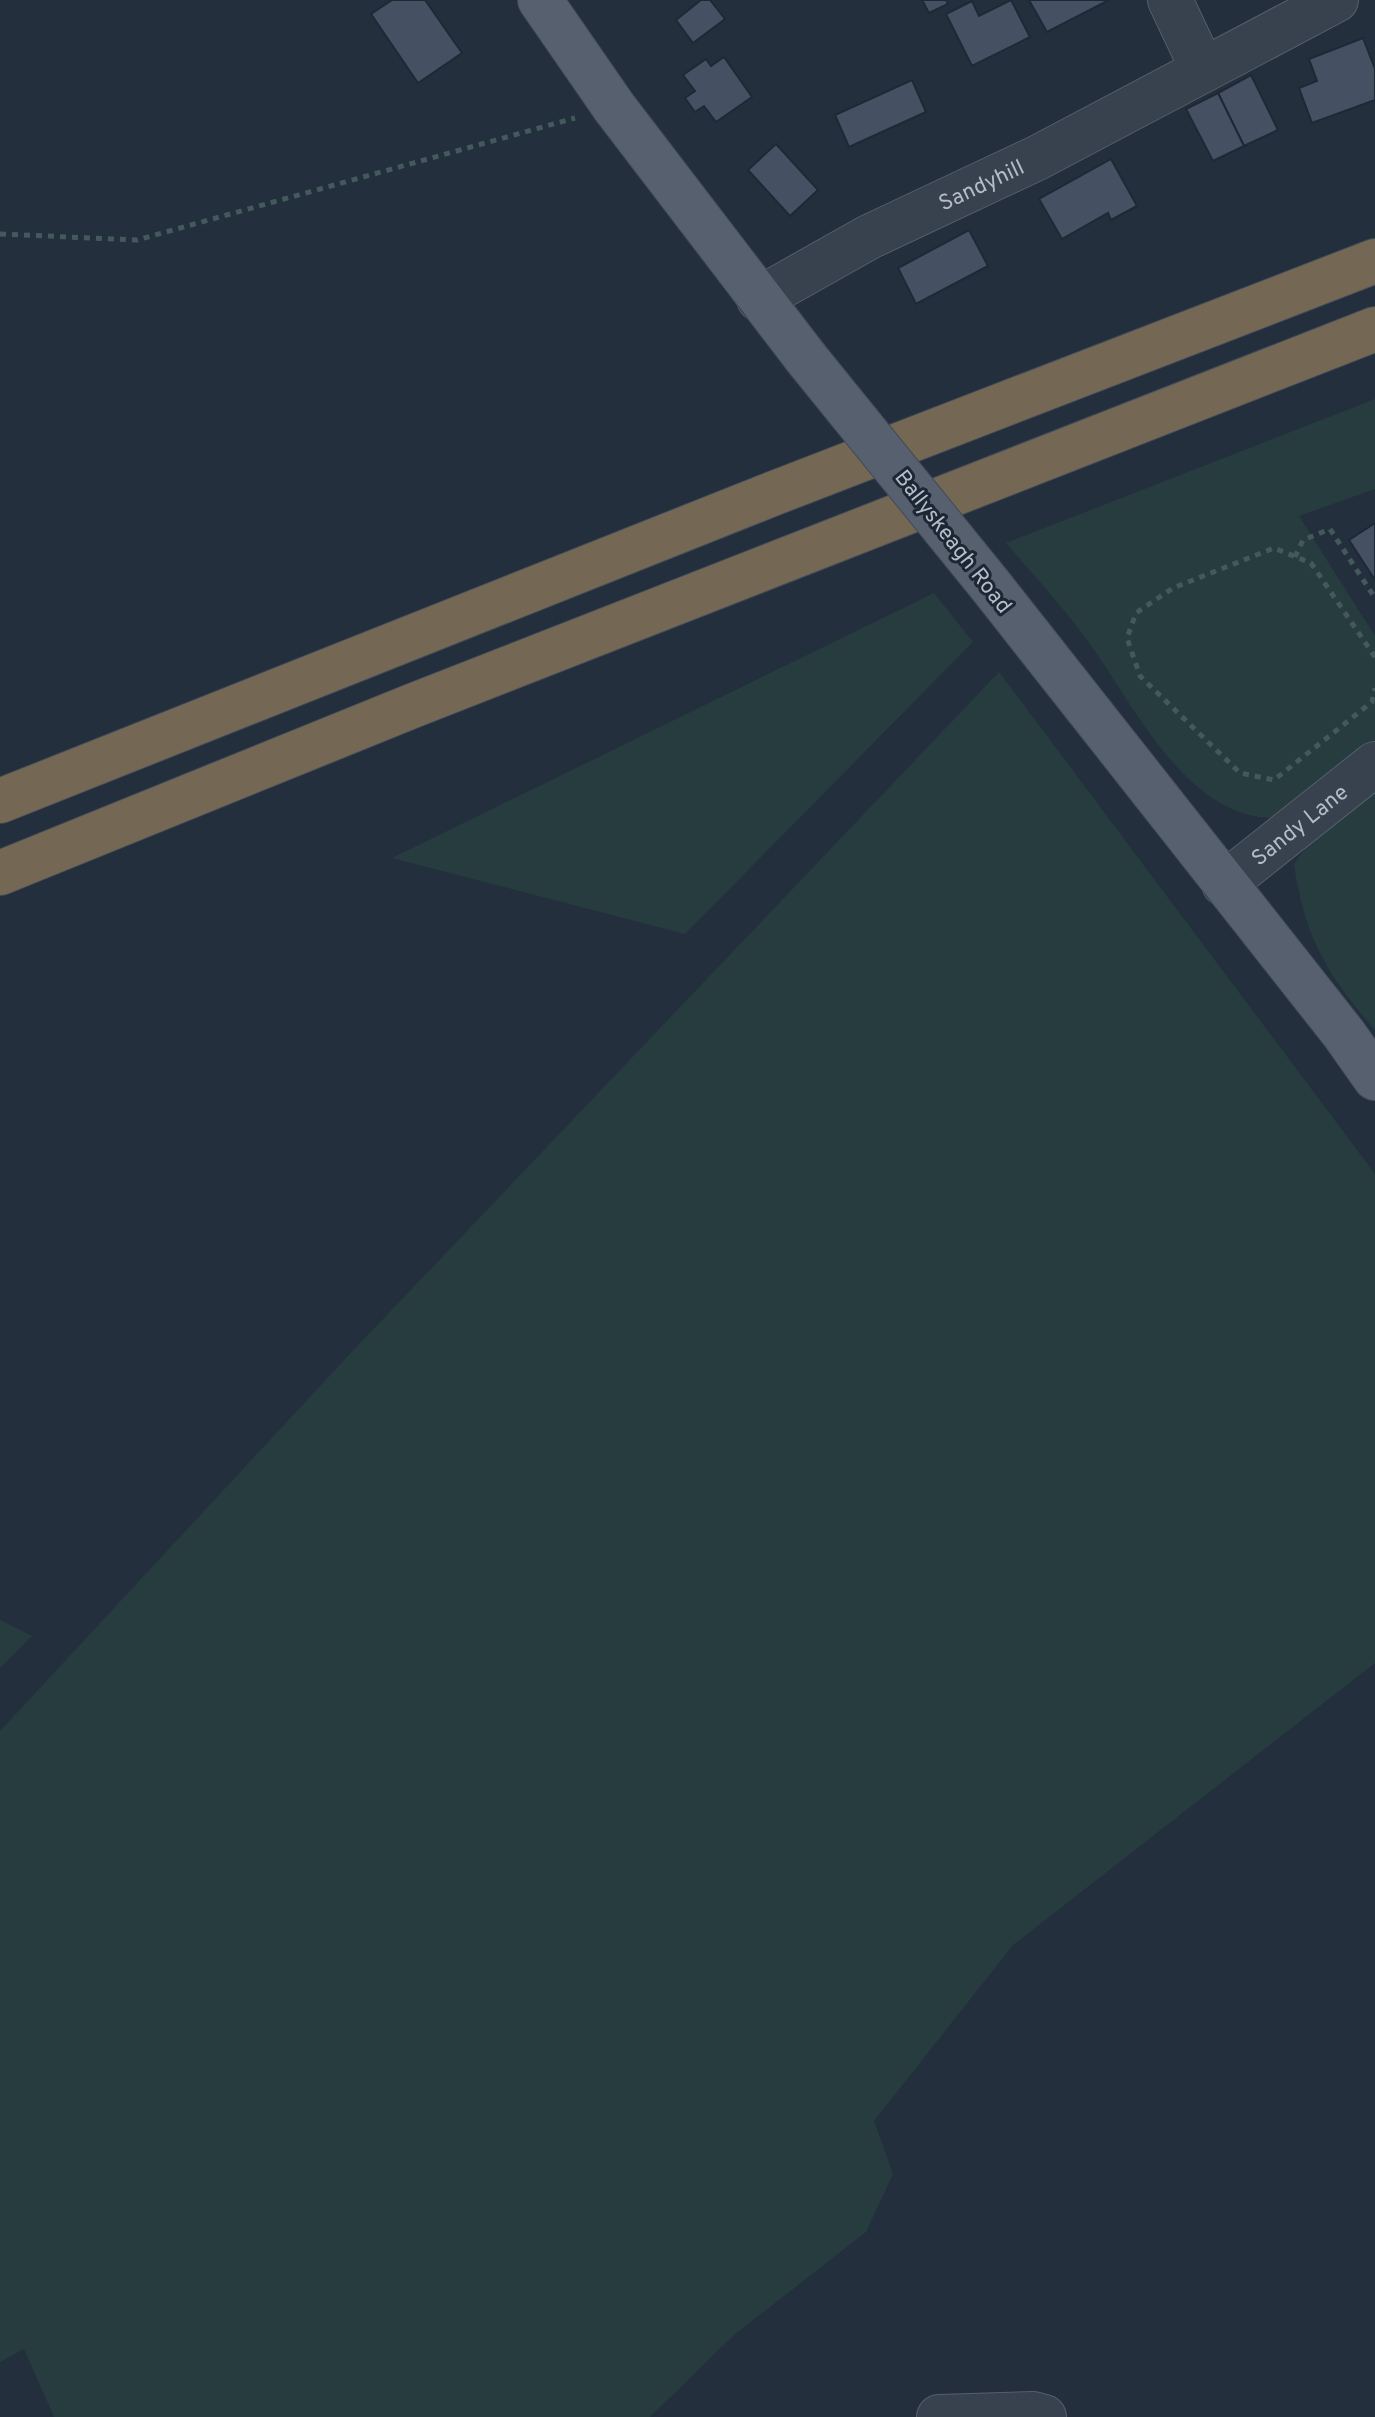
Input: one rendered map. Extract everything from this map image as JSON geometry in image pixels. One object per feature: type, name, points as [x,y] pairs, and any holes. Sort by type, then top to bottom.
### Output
[{"type":"highway","points":[[0,801],[801,483],[1375,261]]},
{"type":"highway","points":[[0,873],[426,700],[1375,329]]},
{"type":"main road","name":"Ballyskeagh Road","points":[[540,0],[614,107],[759,299],[990,585],[1344,1034],[1375,1078]]},
{"type":"street","points":[[1170,0],[1203,70]]},
{"type":"street","name":"Sandyhill","points":[[759,299],[869,237],[1037,158],[1336,0]]},
{"type":"street","name":"Sandy Lane","points":[[1224,884],[1375,764]]},
{"type":"street","points":[[939,2417],[1033,2414],[1044,2417]]},
{"type":"path","points":[[0,234],[137,240],[614,107]]},
{"type":"path","points":[[1295,557],[1303,540],[1330,529],[1375,598]]},
{"type":"path","points":[[1375,657],[1311,563],[1274,548],[1173,588],[1136,613],[1127,638],[1140,676],[1240,773],[1274,780],[1372,702],[1375,688]]},
{"type":"green space","points":[[1375,399],[1375,489],[1299,516],[1375,636],[1375,741],[1276,818],[1243,813],[1213,799],[1186,777],[1140,719],[1081,632],[1006,543]]},
{"type":"green space","points":[[934,593],[973,642],[685,934],[392,858]]},
{"type":"green space","points":[[999,672],[1375,1174],[1375,1663],[1013,1945],[874,2121],[893,2174],[866,2232],[734,2335],[650,2417],[54,2417],[24,2349],[0,2362],[0,1731],[346,1358]]},
{"type":"green space","points":[[1375,788],[1375,1030],[1344,992],[1321,954],[1304,913],[1294,864],[1315,835]]},
{"type":"green space","points":[[0,1620],[32,1636],[0,1668]]},
{"type":"building","points":[[392,0],[425,0],[462,53],[418,83],[371,14]]},
{"type":"building","points":[[701,0],[710,0],[725,19],[693,43],[676,20]]},
{"type":"building","points":[[922,0],[946,0],[948,4],[929,13]]},
{"type":"building","points":[[1011,0],[1030,37],[972,66],[946,14],[972,1],[979,16]]},
{"type":"building","points":[[1029,0],[1109,0],[1047,32]]},
{"type":"building","points":[[1363,38],[1375,69],[1375,100],[1312,123],[1299,88],[1317,81],[1309,59]]},
{"type":"building","points":[[724,57],[752,97],[716,122],[704,106],[695,112],[685,98],[695,91],[683,75],[706,59],[711,66]]},
{"type":"building","points":[[1251,75],[1278,130],[1244,146],[1218,93]]},
{"type":"building","points":[[912,80],[926,112],[849,147],[835,115]]},
{"type":"building","points":[[1218,93],[1244,146],[1213,161],[1186,109]]},
{"type":"building","points":[[776,144],[818,190],[790,216],[748,170]]},
{"type":"building","points":[[1111,159],[1137,206],[1111,220],[1108,213],[1062,239],[1039,199]]},
{"type":"building","points":[[969,230],[988,266],[916,304],[898,268]]},
{"type":"building","points":[[1375,523],[1375,580],[1349,540]]}]
